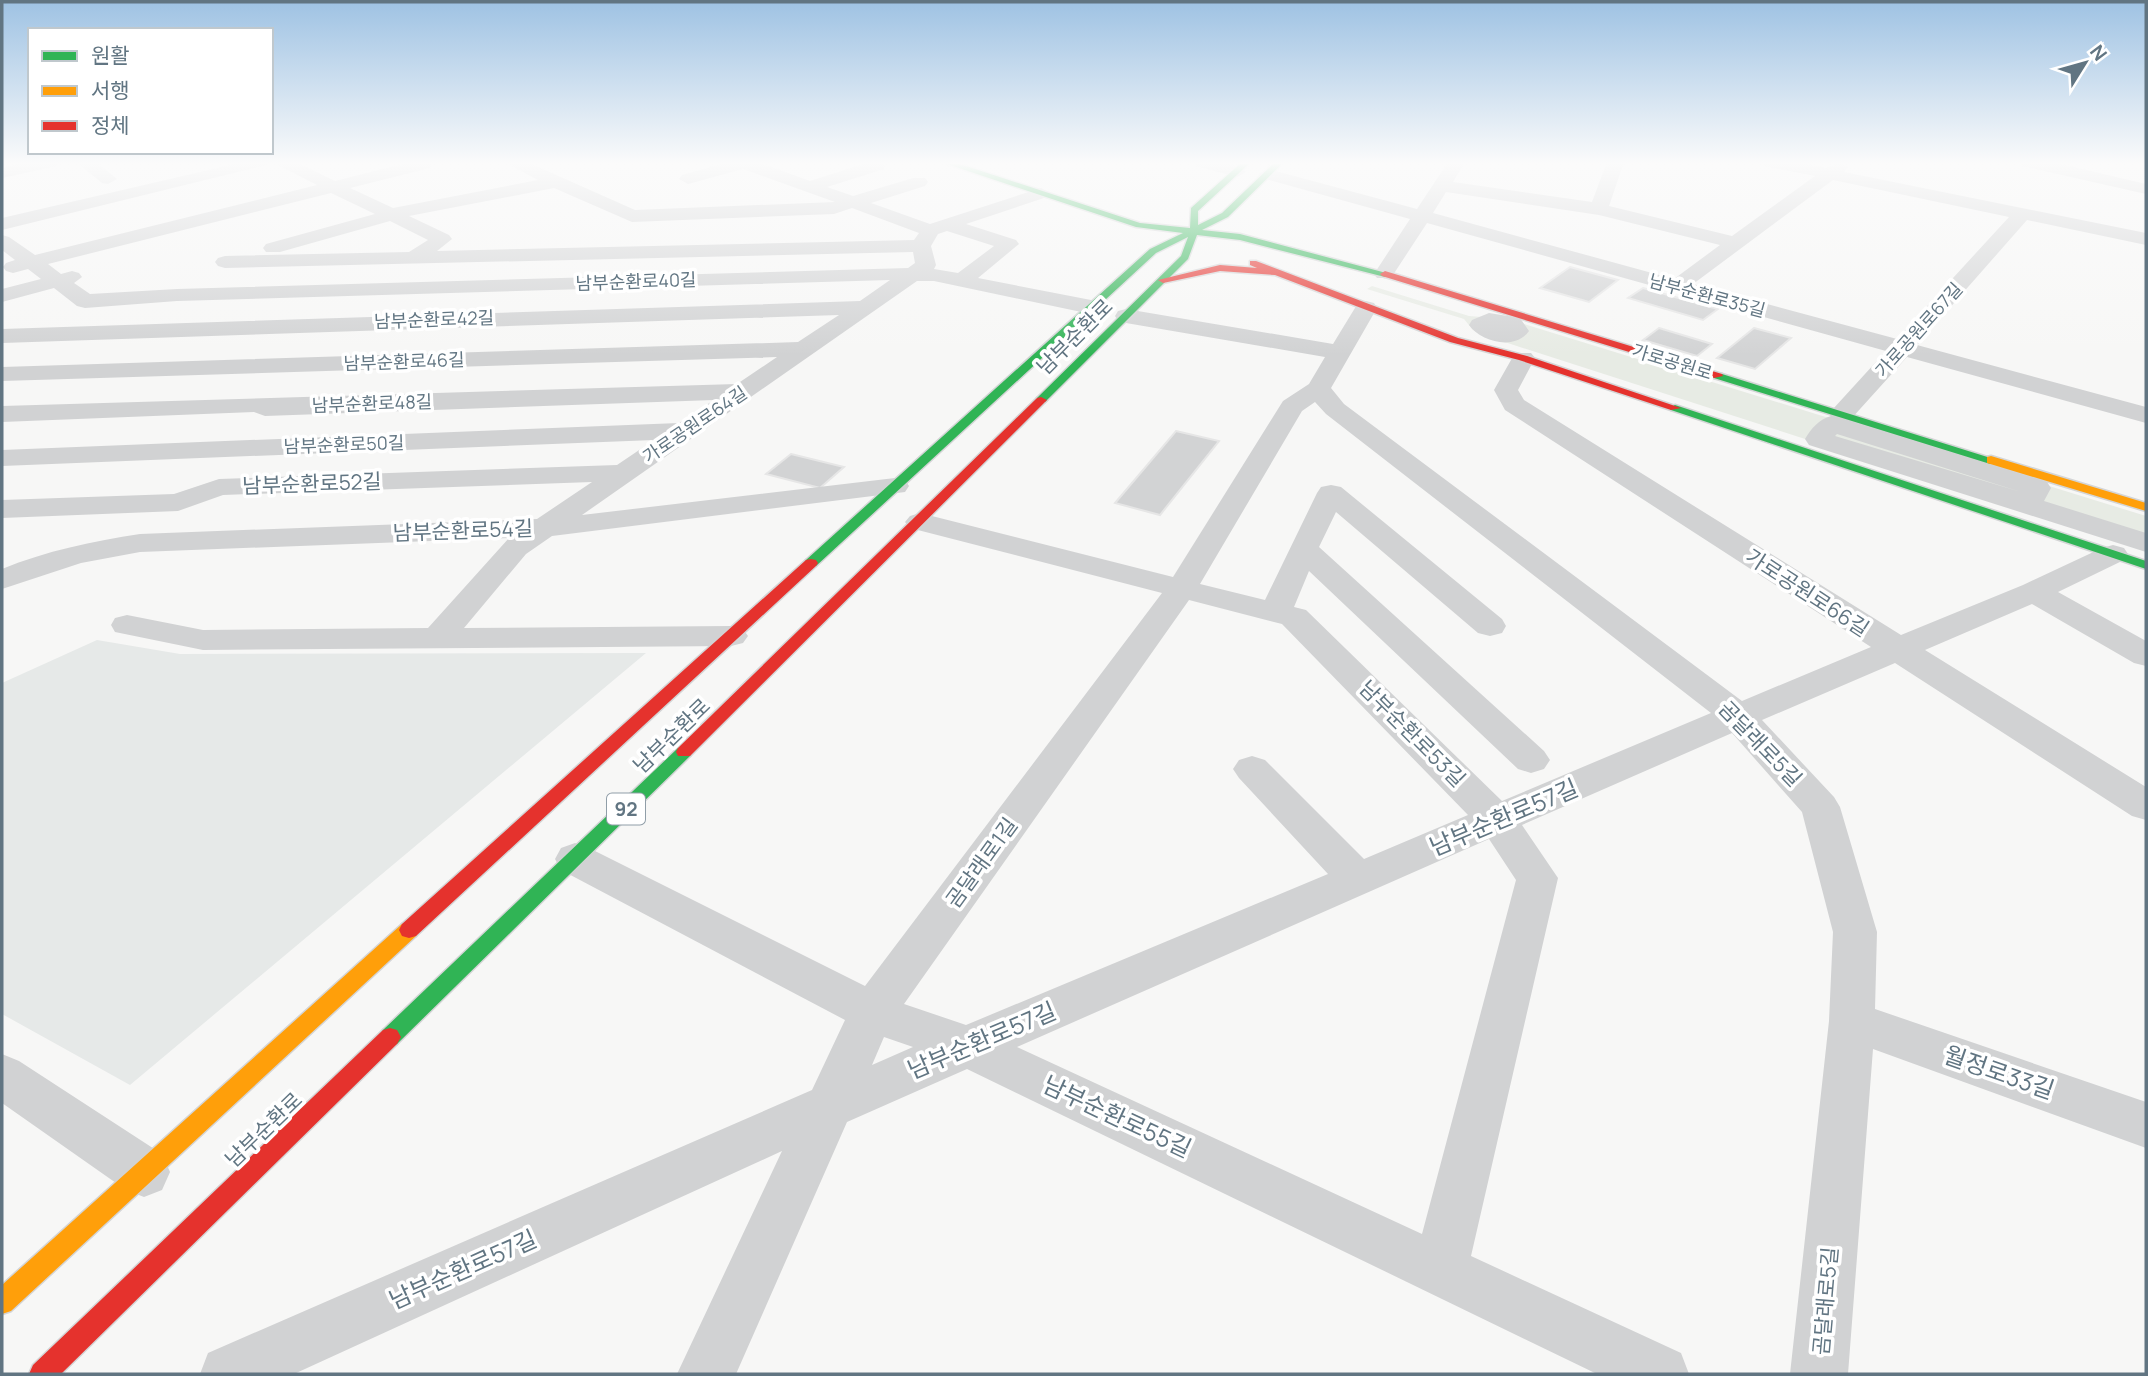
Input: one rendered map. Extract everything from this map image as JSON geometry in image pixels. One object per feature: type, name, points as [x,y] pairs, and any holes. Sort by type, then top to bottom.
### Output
[{"type":"main road","name":"가로공원로","points":[[1149,226],[1240,237],[1384,274],[2146,507]]},
{"type":"main road","name":"가로공원로","points":[[1182,226],[1225,253],[1284,273],[1366,308],[1492,352],[1523,358],[2146,565]]},
{"type":"main road","name":"남부순환로","points":[[42,1374],[575,859],[1163,280],[1185,257],[1194,226]]},
{"type":"main road","name":"남부순환로","points":[[2,1302],[1153,251],[1205,226]]},
{"type":"main road","points":[[1163,280],[1193,271],[1229,265],[1284,273]]},
{"type":"street","points":[[3,239],[47,226]]},
{"type":"street","points":[[2,270],[175,226]]},
{"type":"street","points":[[177,295],[225,262],[329,226]]},
{"type":"street","points":[[140,543],[373,290],[442,239],[422,226]]},
{"type":"street","points":[[584,284],[603,252],[624,226]]},
{"type":"street","points":[[913,226],[933,234],[954,226]]},
{"type":"street","points":[[1384,274],[1414,226]]},
{"type":"street","name":"남부순환로35길","points":[[1456,226],[2146,415]]},
{"type":"street","points":[[1668,226],[1736,243]]},
{"type":"street","points":[[1676,288],[1759,226]]},
{"type":"street","name":"가로공원로67길","points":[[1842,414],[2011,226]]},
{"type":"street","points":[[2083,226],[2146,239]]},
{"type":"street","points":[[914,275],[926,265],[933,234]]},
{"type":"street","points":[[225,262],[603,252],[933,234],[1009,244],[961,281]]},
{"type":"street","points":[[3,239],[34,238]]},
{"type":"street","points":[[3,239],[55,282],[85,301]]},
{"type":"street","points":[[2,296],[95,271]]},
{"type":"street","name":"남부순환로40길","points":[[61,308],[85,301],[177,295],[914,275],[934,275],[1091,307]]},
{"type":"street","name":"가로공원로64길","points":[[437,638],[515,548],[914,275]]},
{"type":"street","points":[[498,359],[546,285]]},
{"type":"street","name":"남부순환로42길","points":[[2,336],[867,307]]},
{"type":"street","points":[[1318,389],[1366,308]]},
{"type":"street","points":[[2,325],[37,315]]},
{"type":"street","points":[[1126,316],[1340,352]]},
{"type":"street","name":"남부순환로46길","points":[[2,373],[806,349]]},
{"type":"street","name":"가로공원로66길","points":[[1523,358],[1506,390],[1514,405],[2146,806]]},
{"type":"street","name":"곰달래로1길","points":[[706,1374],[872,1012],[1182,588],[1292,406],[1318,389]]},
{"type":"street","name":"곰달래로5길","points":[[1318,389],[1335,409],[1738,716],[1820,807],[1855,932],[1852,1021],[1819,1374]]},
{"type":"street","name":"남부순환로48길","points":[[2,414],[260,404],[265,408],[745,391]]},
{"type":"street","points":[[2146,522],[2032,497],[1818,439],[1832,424],[2032,497],[2146,543]]},
{"type":"street","name":"남부순환로50길","points":[[2,458],[687,431]]},
{"type":"street","name":"남부순환로52길","points":[[2,509],[178,502],[219,487],[625,473]]},
{"type":"street","name":"남부순환로54길","points":[[2,580],[16,568],[95,548],[140,543],[546,528],[895,486]]},
{"type":"street","points":[[1276,612],[1331,493],[1490,626]]},
{"type":"street","name":"남부순환로53길","points":[[920,522],[1294,617],[1498,821],[1536,878],[1440,1270]]},
{"type":"street","points":[[1303,549],[1531,760]]},
{"type":"street","points":[[1898,651],[2034,592],[2113,554]]},
{"type":"street","points":[[2034,592],[2146,655]]},
{"type":"street","points":[[127,625],[203,640],[731,636]]},
{"type":"street","name":"남부순환로57길","points":[[229,1374],[829,1106],[1738,716],[1898,651]]},
{"type":"street","points":[[1252,769],[1359,880]]},
{"type":"street","name":"남부순환로55길","points":[[575,859],[872,1012],[968,1047],[1660,1374]]},
{"type":"street","name":"월정로33길","points":[[1852,1021],[2146,1125]]},
{"type":"street","points":[[2,1076],[144,1172]]},
{"type":"shaded area","points":[[1372,286],[1469,316],[1508,319],[2146,516],[2146,549],[1483,335],[1473,330],[1464,319],[1367,289]]},
{"type":"shaded area","points":[[97,640],[180,654],[646,653],[130,1085],[2,1014],[2,683]]},
{"type":"building","points":[[1570,267],[1618,280],[1589,302],[1540,288]]},
{"type":"building","points":[[1643,288],[1718,309],[1703,320],[1628,298]]},
{"type":"building","points":[[1659,328],[1712,344],[1697,356],[1643,340]]},
{"type":"building","points":[[1754,328],[1791,338],[1755,369],[1717,358]]},
{"type":"building","points":[[1176,431],[1219,441],[1160,515],[1115,503]]},
{"type":"building","points":[[791,454],[844,467],[820,488],[766,474]]},
{"type":"traffic: fast","points":[[1149,226],[1240,237],[1385,274]]},
{"type":"traffic: fast","points":[[1041,400],[1185,257],[1194,226]]},
{"type":"traffic: fast","points":[[811,563],[1153,251],[1203,226]]},
{"type":"traffic: fast","points":[[1718,376],[1991,460]]},
{"type":"traffic: fast","points":[[1675,408],[2146,565]]},
{"type":"traffic: fast","points":[[390,1037],[684,752]]},
{"type":"traffic: slow","points":[[1991,460],[2146,507]]},
{"type":"traffic: slow","points":[[2,1302],[409,930]]},
{"type":"traffic: jam","points":[[1253,263],[1454,340],[1523,358],[1675,408]]},
{"type":"traffic: jam","points":[[1163,280],[1220,268],[1277,272]]},
{"type":"traffic: jam","points":[[1385,274],[1718,376]]},
{"type":"traffic: jam","points":[[684,752],[1041,400]]},
{"type":"traffic: jam","points":[[409,930],[811,563]]},
{"type":"traffic: jam","points":[[42,1374],[390,1037]]}]
